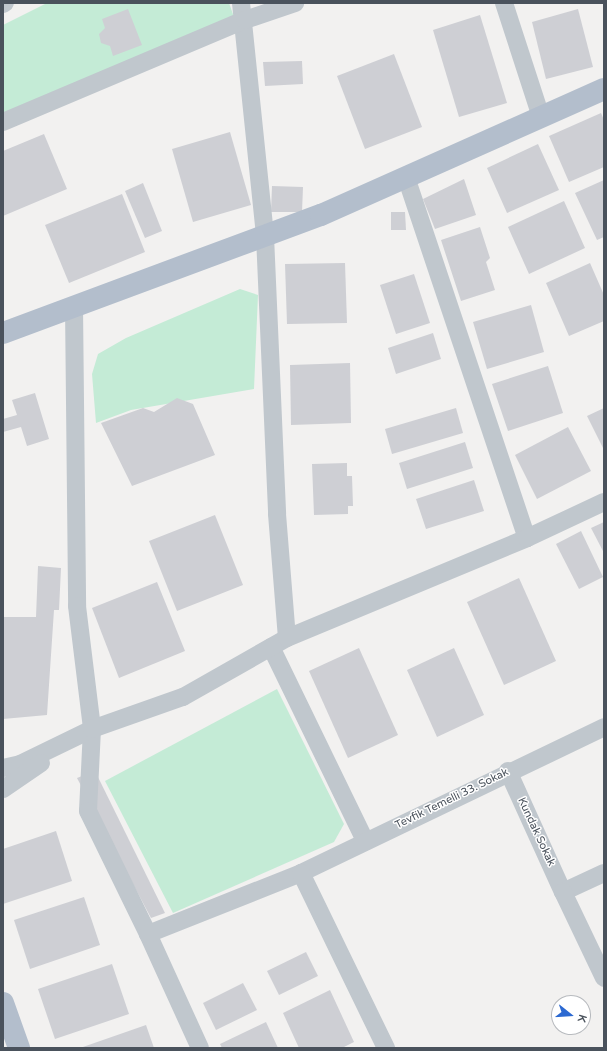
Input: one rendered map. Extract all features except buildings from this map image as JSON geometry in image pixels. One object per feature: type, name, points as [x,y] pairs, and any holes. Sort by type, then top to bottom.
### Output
[{"type":"main road","points":[[3,333],[321,215],[604,89]]},
{"type":"main road","points":[[3,1003],[19,1048]]},
{"type":"street","points":[[3,122],[243,12],[295,3]]},
{"type":"street","points":[[504,3],[541,117]]},
{"type":"street","points":[[243,12],[266,236],[277,514],[287,638]]},
{"type":"street","points":[[406,177],[527,538]]},
{"type":"street","points":[[74,306],[77,606],[92,729],[88,811],[148,934],[200,1048]]},
{"type":"street","points":[[3,768],[20,764],[92,729],[183,697],[287,638],[527,538],[604,502]]},
{"type":"street","points":[[271,647],[365,841]]},
{"type":"street","name":"Tevfik Temelli 33. Sokak","points":[[148,934],[301,873],[508,771],[604,727]]},
{"type":"street","points":[[3,789],[92,729]]},
{"type":"street","name":"Kundak Sokak","points":[[508,771],[604,978]]},
{"type":"street","points":[[301,873],[386,1048]]},
{"type":"street","points":[[564,892],[604,874]]},
{"type":"green space","points":[[47,3],[229,3],[234,17],[3,113],[3,25]]},
{"type":"green space","points":[[240,289],[258,295],[254,389],[131,410],[96,423],[92,374],[98,354],[126,338]]},
{"type":"green space","points":[[277,689],[344,824],[334,842],[173,913],[105,781]]}]
